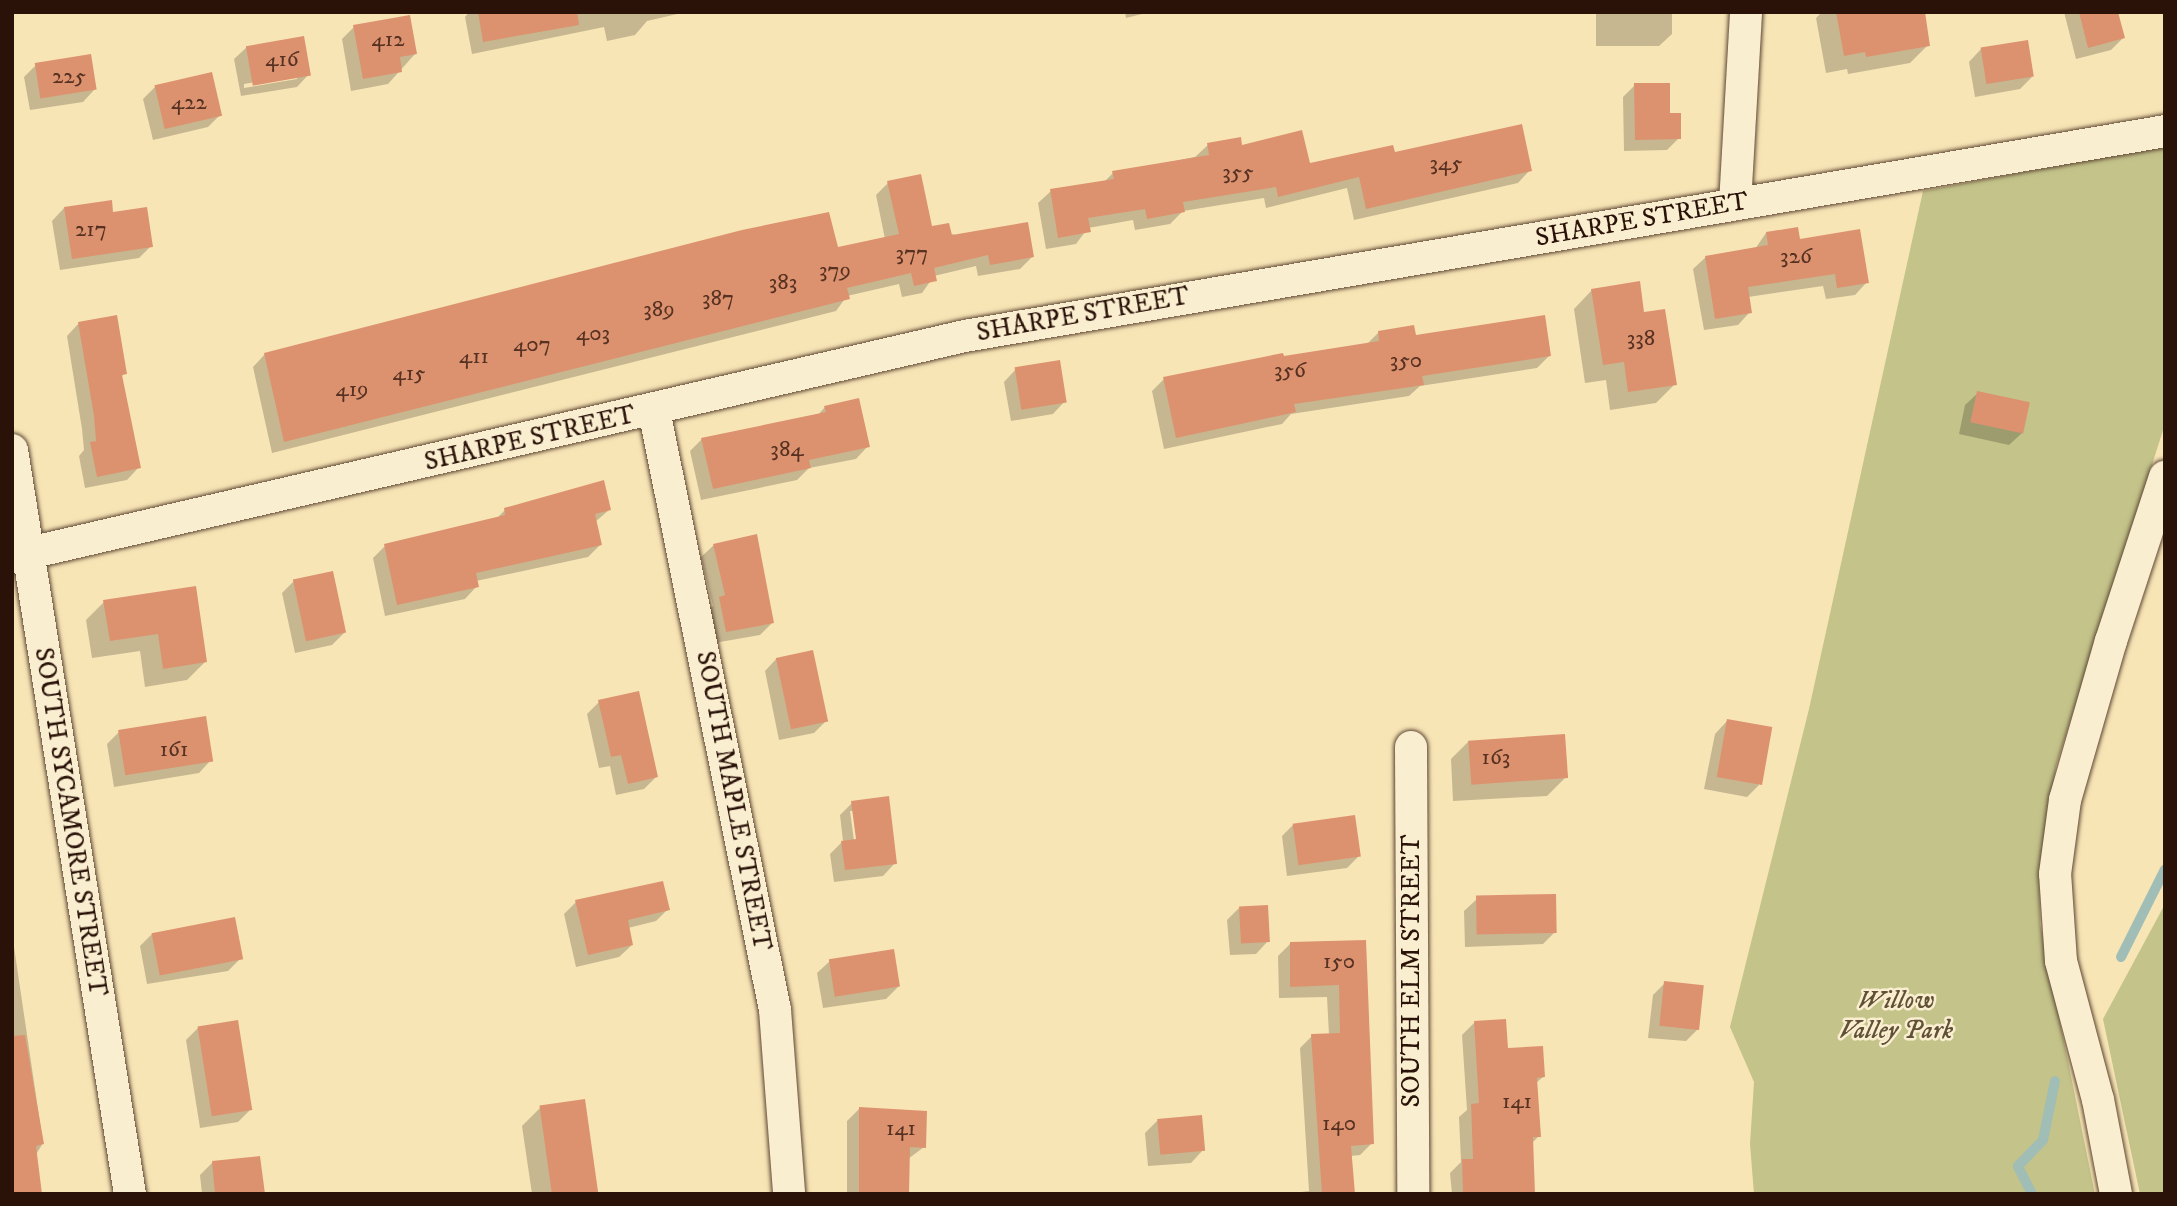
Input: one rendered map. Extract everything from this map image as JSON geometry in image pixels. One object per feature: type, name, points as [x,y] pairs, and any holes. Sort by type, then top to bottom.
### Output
[{"type":"street","points":[[1735,204],[1746,12]]},
{"type":"street","name":"SHARPE STREET","points":[[20,556],[1037,322],[2165,131]]},
{"type":"street","name":"SOUTH MAPLE STREET","points":[[654,410],[775,1010],[789,1194]]},
{"type":"street","name":"SOUTH SYCAMORE STREET","points":[[12,450],[20,556],[130,1194]]},
{"type":"street","points":[[2116,1194],[2098,1100],[2062,961],[2055,874],[2069,787],[2165,477]]},
{"type":"street","name":"SOUTH ELM STREET","points":[[1412,747],[1413,1194]]},
{"type":"green space","name":"Willow Valley Park","points":[[2165,146],[2165,424],[2056,766],[2039,869],[2040,924],[2095,1194],[1754,1194],[1750,1144],[1754,1082],[1730,1027],[1809,709],[1923,191]]},
{"type":"green space","points":[[2165,904],[2165,1194],[2140,1194],[2103,1019]]},
{"type":"building","points":[[478,12],[577,12],[579,25],[483,42]]},
{"type":"building","points":[[1836,12],[1925,12],[1930,46],[1866,57],[1865,52],[1844,56]]},
{"type":"building","points":[[2079,12],[2118,12],[2125,38],[2088,48]]},
{"type":"building","points":[[410,15],[417,54],[400,57],[402,72],[363,79],[353,25]]},
{"type":"building","points":[[304,36],[311,75],[253,86],[246,46]]},
{"type":"building","points":[[2028,40],[2034,77],[1986,84],[1981,48]]},
{"type":"building","points":[[91,54],[97,90],[40,98],[35,63]]},
{"type":"building","points":[[212,72],[222,116],[165,129],[155,85]]},
{"type":"building","points":[[1634,83],[1670,83],[1670,113],[1681,113],[1681,139],[1635,140]]},
{"type":"building","points":[[1522,124],[1532,171],[1366,209],[1359,177],[1278,197],[1276,187],[1183,202],[1185,212],[1147,219],[1145,209],[1088,218],[1091,232],[1058,238],[1050,189],[1114,179],[1112,171],[1209,155],[1207,143],[1241,137],[1242,145],[1302,130],[1310,163],[1393,145],[1395,152]]},
{"type":"building","points":[[921,174],[932,226],[949,223],[952,235],[1028,222],[1034,257],[990,265],[988,255],[934,268],[937,281],[914,286],[911,273],[847,288],[850,299],[284,442],[264,353],[742,230],[829,212],[838,247],[899,234],[887,181]]},
{"type":"building","points":[[112,200],[113,212],[147,207],[153,247],[72,259],[64,207]]},
{"type":"building","points":[[1798,227],[1800,239],[1860,229],[1869,283],[1837,288],[1835,274],[1748,287],[1752,313],[1715,319],[1705,256],[1768,245],[1766,232]]},
{"type":"building","points":[[1640,281],[1644,312],[1665,309],[1677,385],[1628,392],[1624,362],[1603,365],[1591,289]]},
{"type":"building","points":[[117,315],[127,374],[122,375],[141,468],[97,477],[90,442],[96,441],[94,416],[78,322]]},
{"type":"building","points":[[1545,315],[1551,356],[1422,376],[1424,385],[1294,404],[1296,412],[1176,438],[1163,377],[1283,353],[1284,356],[1379,341],[1378,331],[1414,325],[1416,335]]},
{"type":"building","points":[[1060,360],[1067,402],[1021,410],[1015,367]]},
{"type":"building","points":[[1977,391],[2030,402],[2023,434],[1970,422]]},
{"type":"building","points":[[859,398],[870,447],[809,460],[811,468],[713,489],[701,438],[826,412],[824,406]]},
{"type":"building","points":[[604,480],[611,510],[595,514],[602,545],[476,573],[479,587],[397,605],[384,544],[505,515],[504,508]]},
{"type":"building","points":[[757,534],[774,623],[726,632],[719,597],[725,595],[713,544]]},
{"type":"building","points":[[333,571],[346,633],[306,641],[293,580]]},
{"type":"building","points":[[196,586],[207,662],[163,669],[158,634],[110,641],[103,600]]},
{"type":"building","points":[[813,650],[828,721],[791,729],[776,658]]},
{"type":"building","points":[[639,691],[658,777],[628,784],[621,755],[611,757],[598,700]]},
{"type":"building","points":[[206,716],[213,761],[125,775],[118,730]]},
{"type":"building","points":[[1727,719],[1772,727],[1762,785],[1717,777]]},
{"type":"building","points":[[1565,734],[1568,778],[1471,785],[1468,741]]},
{"type":"building","points":[[889,796],[897,864],[845,870],[841,841],[856,839],[851,801]]},
{"type":"building","points":[[1355,815],[1361,857],[1298,865],[1293,824]]},
{"type":"building","points":[[663,881],[670,910],[628,920],[633,945],[588,955],[575,900]]},
{"type":"building","points":[[1556,894],[1557,933],[1477,934],[1476,895]]},
{"type":"building","points":[[1268,905],[1270,942],[1241,943],[1239,907]]},
{"type":"building","points":[[235,917],[243,959],[160,975],[152,933]]},
{"type":"building","points":[[1366,940],[1374,1144],[1351,1146],[1355,1194],[1322,1194],[1311,1034],[1340,1033],[1339,985],[1290,987],[1290,942]]},
{"type":"building","points":[[894,949],[900,987],[835,997],[829,959]]},
{"type":"building","points":[[1664,981],[1704,985],[1699,1030],[1659,1026]]},
{"type":"building","points":[[1506,1019],[1508,1048],[1543,1046],[1545,1077],[1537,1078],[1541,1137],[1533,1137],[1535,1194],[1463,1194],[1462,1159],[1473,1159],[1471,1104],[1479,1103],[1474,1021]]},
{"type":"building","points":[[238,1020],[252,1110],[212,1116],[198,1026]]},
{"type":"building","points":[[25,1035],[44,1144],[36,1146],[42,1194],[12,1194],[12,1036]]},
{"type":"building","points":[[585,1099],[598,1194],[552,1194],[539,1105]]},
{"type":"building","points":[[859,1107],[927,1111],[926,1148],[910,1147],[909,1194],[859,1194]]},
{"type":"building","points":[[1202,1115],[1205,1151],[1160,1155],[1157,1119]]},
{"type":"building","points":[[260,1156],[265,1194],[215,1194],[212,1161]]},
{"type":"waterway","points":[[2121,957],[2165,869]]},
{"type":"waterway","points":[[2032,1194],[2018,1166],[2043,1140],[2055,1081]]}]
